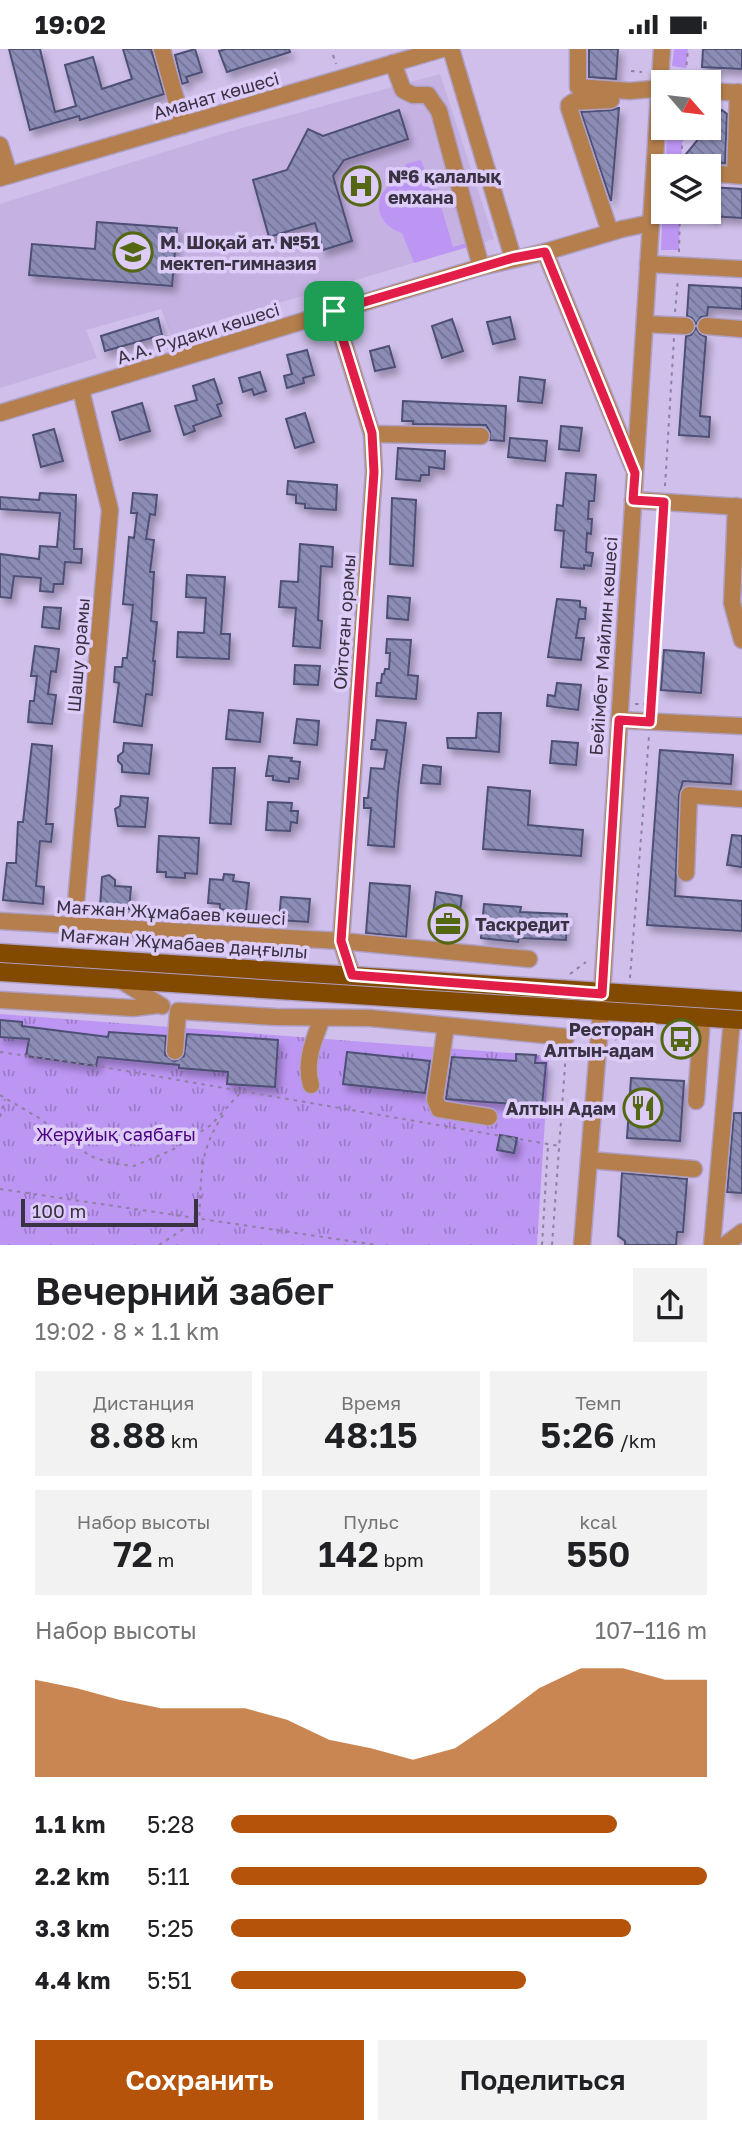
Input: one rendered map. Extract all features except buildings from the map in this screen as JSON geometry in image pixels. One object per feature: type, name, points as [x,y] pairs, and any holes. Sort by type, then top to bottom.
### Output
[{"type":"main road","name":"Мағжан Жұмабаев даңғылы","points":[[0,953],[352,975],[737,1019]]},
{"type":"main road","name":"Мағжан Жұмабаев даңғылы","points":[[0,972],[474,1004],[742,1001]]},
{"type":"street","points":[[162,49],[183,125]]},
{"type":"street","name":"Аманат көшесі","points":[[4,177],[442,49]]},
{"type":"street","points":[[451,49],[513,258]]},
{"type":"street","points":[[578,49],[578,87],[631,91],[651,89]]},
{"type":"street","name":"Бейімбет Майлин көшесі","points":[[662,49],[662,70]]},
{"type":"street","points":[[393,64],[403,90],[413,95],[428,96],[439,111],[481,267]]},
{"type":"street","points":[[721,91],[740,92],[738,175]]},
{"type":"street","points":[[610,232],[569,105],[573,102],[611,100]]},
{"type":"street","points":[[0,145],[4,177]]},
{"type":"street","name":"А.А. Рудаки көшесі","points":[[0,413],[481,267],[651,223]]},
{"type":"street","name":"Бейімбет Майлин көшесі","points":[[582,1245],[601,1003],[651,223]]},
{"type":"street","points":[[545,252],[635,473]]},
{"type":"street","points":[[649,264],[742,269]]},
{"type":"street","name":"Ойтоған орамы","points":[[334,311],[372,433],[374,472],[341,941]]},
{"type":"street","points":[[645,324],[680,326]]},
{"type":"street","points":[[706,326],[742,329]]},
{"type":"street","name":"Шашу орамы","points":[[74,926],[110,510],[81,390]]},
{"type":"street","points":[[372,433],[481,436]]},
{"type":"street","points":[[633,500],[739,506],[732,603],[742,640]]},
{"type":"street","points":[[619,720],[742,726]]},
{"type":"street","points":[[686,873],[689,795],[742,799],[742,792]]},
{"type":"street","name":"Мағжан Жұмабаев көшесі","points":[[0,921],[341,941],[529,959]]},
{"type":"street","points":[[341,941],[352,975]]},
{"type":"street","points":[[120,980],[158,1005],[178,1011],[370,1019],[566,1037]]},
{"type":"street","points":[[0,1000],[133,1008],[158,1005]]},
{"type":"street","points":[[474,1004],[443,1026],[435,1099],[439,1109],[489,1117]]},
{"type":"street","points":[[175,1051],[178,1011]]},
{"type":"street","points":[[696,1101],[702,1017]]},
{"type":"street","points":[[311,1085],[307,1073],[308,1061],[322,1018]]},
{"type":"street","points":[[712,1245],[737,1019]]},
{"type":"street","points":[[589,1160],[694,1169]]},
{"type":"street","points":[[725,1245],[742,1232]]},
{"type":"path","points":[[686,70],[688,49]]},
{"type":"path","points":[[632,71],[642,72]]},
{"type":"path","points":[[629,979],[650,722],[664,502],[680,326],[680,224]]},
{"type":"path","points":[[569,976],[586,962]]},
{"type":"path","points":[[615,1040],[626,1031]]},
{"type":"path","points":[[552,1245],[566,1037]]},
{"type":"path","points":[[0,1052],[103,1067],[559,1146]]},
{"type":"path","points":[[199,1219],[204,1152],[209,1136],[241,1092]]},
{"type":"path","points":[[0,1095],[39,1118],[90,1156],[111,1163],[134,1165],[172,1150],[211,1125],[225,1112]]},
{"type":"path","points":[[0,1117],[5,1098]]},
{"type":"path","points":[[542,1245],[548,1144]]},
{"type":"path","points":[[0,1189],[377,1245]]},
{"type":"path","points":[[159,1245],[199,1219]]},
{"type":"shaded area","points":[[440,74],[494,239],[171,335],[161,309],[86,330],[97,358],[0,388],[0,204],[228,132]]},
{"type":"green space","points":[[674,49],[688,49],[686,68],[672,66]]},
{"type":"green space","points":[[667,140],[682,140],[682,154],[666,154]]},
{"type":"green space","points":[[421,160],[427,176],[432,175],[453,247],[467,243],[468,247],[414,263],[402,233],[386,223],[379,207],[384,191],[399,177],[406,164]]},
{"type":"green space","points":[[662,224],[680,224],[679,250],[661,250]]},
{"type":"green space","name":"Жерұйық саябағы","points":[[0,1014],[549,1056],[537,1245],[0,1245]]},
{"type":"place","name":"№6 қалалық емхана","points":[[361,186]]},
{"type":"place","name":"М. Шоқай ат. №51 мектеп-гимназия","points":[[133,252]]},
{"type":"place","name":"Таскредит","points":[[448,924]]},
{"type":"place","name":"Ресторан Алтын-адам","points":[[681,1039]]},
{"type":"place","name":"Алтын Адам","points":[[643,1108]]},
{"type":"route","points":[[545,252],[635,473],[633,500],[664,502],[650,722],[619,720],[602,994],[352,975],[341,941],[374,472],[372,433],[334,311],[513,258],[545,252]]}]
